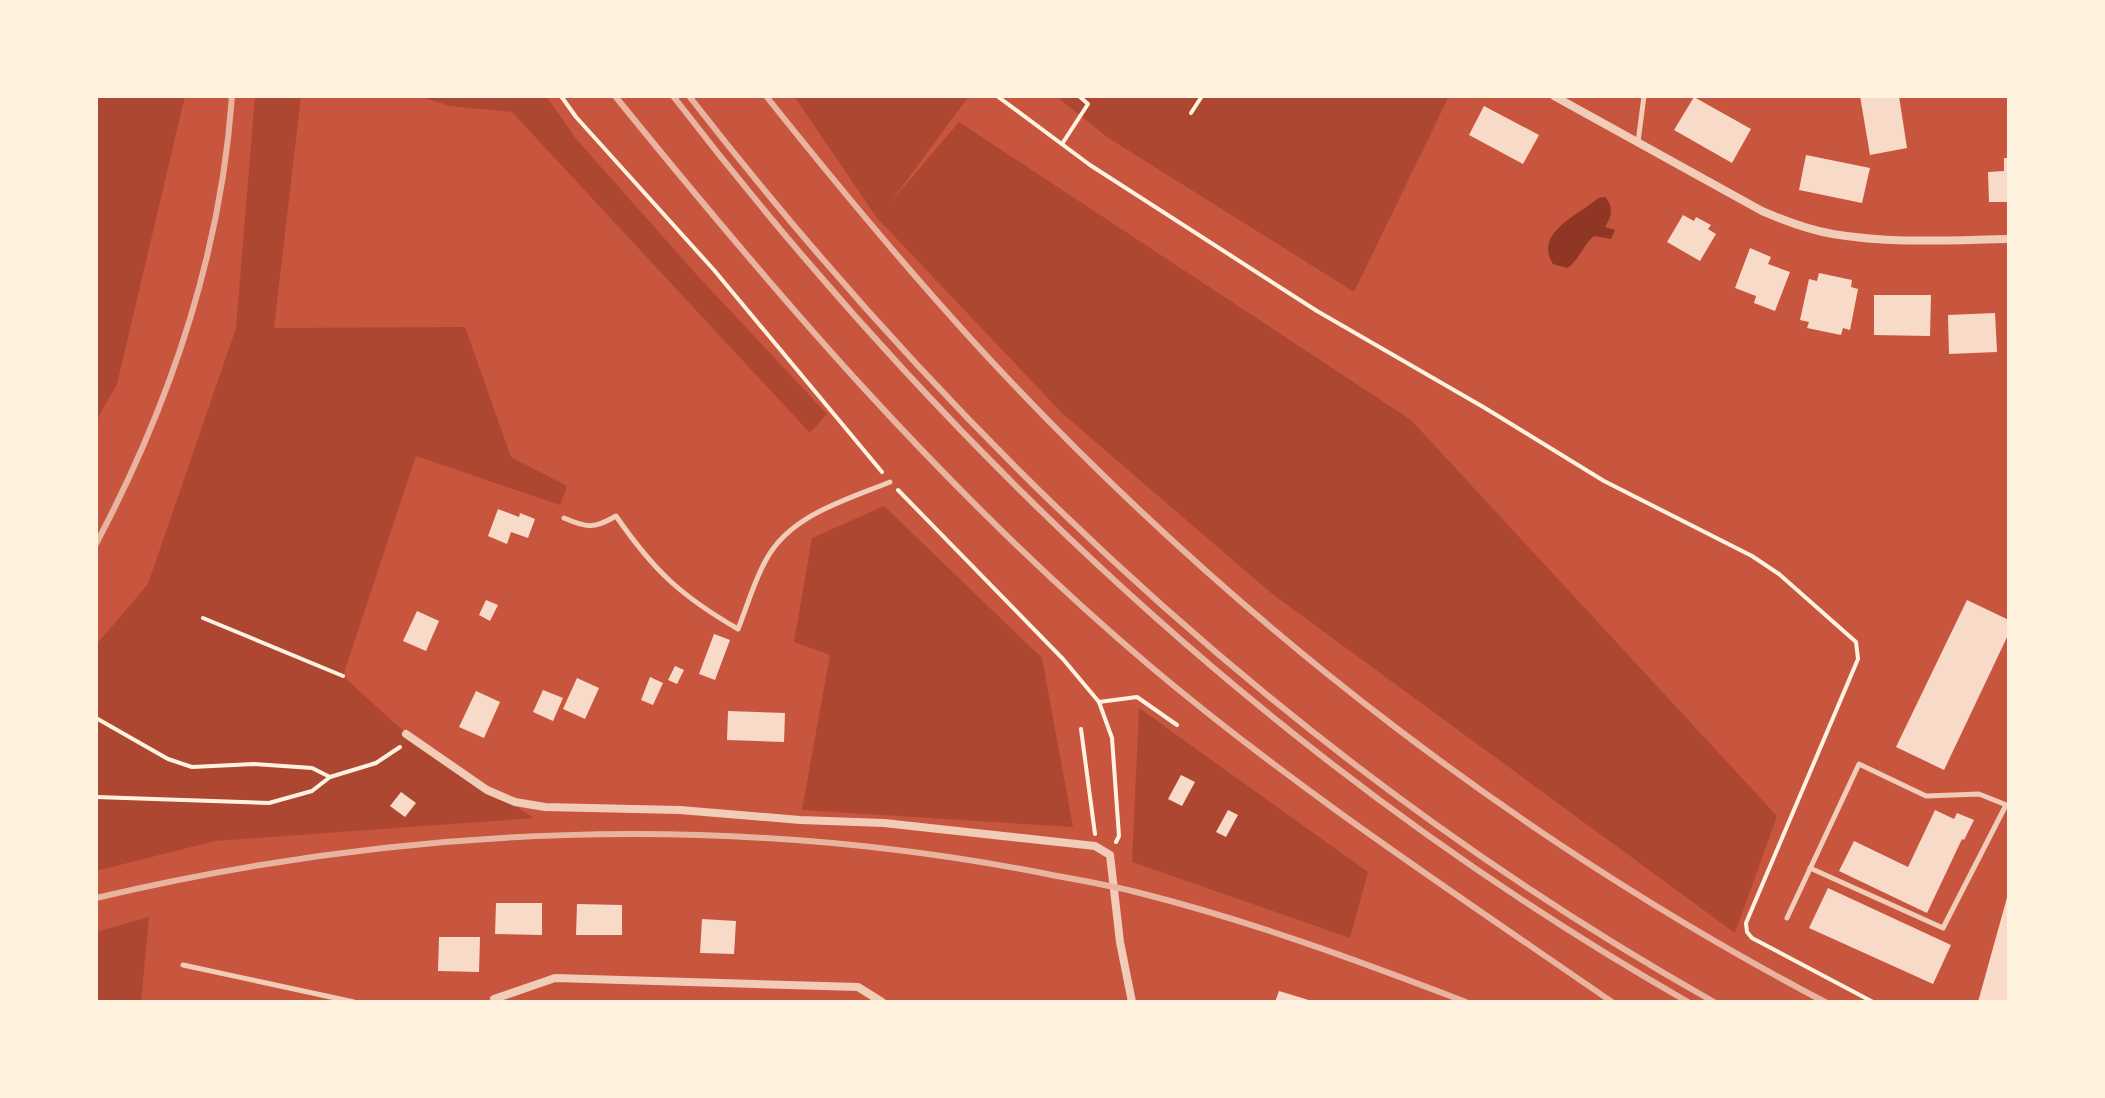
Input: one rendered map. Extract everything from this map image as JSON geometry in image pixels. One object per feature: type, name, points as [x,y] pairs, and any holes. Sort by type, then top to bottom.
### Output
[{"type":"street","points":[[1554,96],[1762,211],[1795,225],[1832,234],[1875,239],[2009,239]]},
{"type":"street","points":[[409,737],[487,790],[515,802],[545,807],[680,810],[884,823],[1095,846],[1110,855],[1120,942],[1132,1002]]},
{"type":"street","points":[[492,1001],[555,978],[858,987],[882,1002]]},
{"type":"lane","points":[[1638,142],[1644,96]]},
{"type":"lane","points":[[564,518],[584,527],[601,525],[616,516],[662,576],[696,605],[738,629],[766,560],[783,536],[810,516],[890,482]]},
{"type":"lane","points":[[1787,918],[1810,868],[1859,764],[1926,796],[1979,794],[2008,805],[1943,928],[1810,868]]},
{"type":"lane","points":[[183,965],[354,1002]]},
{"type":"path","points":[[561,96],[576,117],[714,270],[890,482],[1063,659],[1099,702],[1112,738],[1119,836],[1110,855]]},
{"type":"path","points":[[997,96],[1090,165],[1317,311],[1604,481],[1752,556],[1779,574],[1856,642]]},
{"type":"path","points":[[1062,144],[1088,104],[1079,96]]},
{"type":"path","points":[[1191,113],[1202,96]]},
{"type":"path","points":[[203,618],[343,676]]},
{"type":"path","points":[[1099,702],[1137,697],[1177,725]]},
{"type":"path","points":[[96,718],[168,759],[192,767],[254,764],[312,768],[330,777]]},
{"type":"path","points":[[1081,729],[1095,846]]},
{"type":"path","points":[[96,797],[269,803],[312,791],[330,777],[376,763],[409,737]]},
{"type":"shaded area","points":[[96,96],[185,96],[117,384],[96,421]]},
{"type":"shaded area","points":[[255,96],[301,96],[274,328],[465,327],[511,457],[567,486],[560,505],[416,456],[343,676],[413,740],[534,818],[215,841],[96,871],[96,645],[148,584],[236,328]]},
{"type":"shaded area","points":[[419,96],[546,96],[577,140],[696,274],[827,414],[810,433],[512,112],[450,106]]},
{"type":"shaded area","points":[[794,96],[969,96],[890,203],[959,122],[1411,420],[1777,816],[1735,933],[1271,593],[1062,413],[877,218]]},
{"type":"shaded area","points":[[1056,96],[1449,96],[1354,292],[1107,137]]},
{"type":"shaded area","points":[[1605,197],[1611,212],[1605,227],[1615,230],[1611,239],[1594,236],[1567,268],[1553,264],[1548,253],[1554,234],[1561,225],[1598,198]]},
{"type":"shaded area","points":[[884,506],[1042,658],[1073,827],[802,810],[830,655],[794,642],[812,538]]},
{"type":"shaded area","points":[[1139,708],[1368,872],[1350,938],[1132,862]]},
{"type":"shaded area","points":[[149,917],[141,1002],[96,1002],[96,932]]},
{"type":"building","points":[[1860,96],[1899,96],[1907,148],[1870,155]]},
{"type":"building","points":[[1694,97],[1751,129],[1732,163],[1674,130]]},
{"type":"building","points":[[1484,106],[1539,135],[1523,164],[1469,135]]},
{"type":"building","points":[[1806,155],[1870,168],[1862,203],[1799,190]]},
{"type":"building","points":[[2004,158],[2009,158],[2009,202],[1989,202],[1988,172],[2004,171]]},
{"type":"building","points":[[1683,215],[1694,221],[1696,217],[1711,225],[1708,229],[1716,234],[1700,261],[1667,242]]},
{"type":"building","points":[[1750,248],[1771,257],[1768,264],[1790,272],[1775,311],[1754,303],[1756,296],[1735,288]]},
{"type":"building","points":[[1819,273],[1852,280],[1851,287],[1858,289],[1850,330],[1843,328],[1841,335],[1807,328],[1809,322],[1800,320],[1809,279],[1817,281]]},
{"type":"building","points":[[1874,295],[1931,295],[1930,336],[1874,335]]},
{"type":"building","points":[[1995,313],[1997,352],[1949,354],[1948,315]]},
{"type":"building","points":[[498,509],[535,519],[528,538],[511,532],[507,544],[488,536]]},
{"type":"building","points":[[486,600],[498,605],[490,621],[479,615]]},
{"type":"building","points":[[1967,600],[2009,620],[2009,633],[1944,770],[1896,747]]},
{"type":"building","points":[[417,611],[439,621],[426,651],[403,641]]},
{"type":"building","points":[[714,634],[730,640],[715,680],[699,674]]},
{"type":"building","points":[[675,666],[684,670],[677,684],[668,680]]},
{"type":"building","points":[[650,677],[663,683],[653,705],[641,700]]},
{"type":"building","points":[[577,678],[599,688],[585,719],[563,709]]},
{"type":"building","points":[[543,690],[563,698],[553,721],[533,712]]},
{"type":"building","points":[[476,691],[500,702],[484,738],[459,727]]},
{"type":"building","points":[[728,711],[785,713],[784,742],[727,740]]},
{"type":"building","points":[[1181,775],[1195,782],[1182,806],[1168,799]]},
{"type":"building","points":[[401,792],[416,803],[405,817],[390,806]]},
{"type":"building","points":[[1228,810],[1238,815],[1226,837],[1216,832]]},
{"type":"building","points":[[1935,810],[1954,819],[1957,813],[1974,820],[1927,913],[1839,871],[1854,841],[1908,867]]},
{"type":"building","points":[[1828,888],[1951,945],[1933,984],[1809,928]]},
{"type":"building","points":[[2008,894],[2009,1002],[1978,1002]]},
{"type":"building","points":[[496,903],[542,903],[542,935],[495,934]]},
{"type":"building","points":[[577,904],[622,905],[622,935],[576,935]]},
{"type":"building","points":[[702,919],[736,921],[734,954],[700,953]]},
{"type":"building","points":[[439,937],[480,937],[479,972],[438,971]]},
{"type":"building","points":[[1279,991],[1312,1001],[1312,1002],[1275,1002]]},
{"type":"railway","points":[[96,544],[146,438],[187,327],[216,213],[232,96]]},
{"type":"railway","points":[[615,96],[740,248],[869,393],[935,464],[1075,600],[1150,666],[1262,755],[1377,840],[1612,1002]]},
{"type":"railway","points":[[673,96],[781,230],[894,359],[1012,482],[1136,600],[1265,711],[1400,815],[1541,912],[1688,1002]]},
{"type":"railway","points":[[689,96],[798,230],[912,359],[1032,483],[1156,600],[1287,711],[1423,816],[1566,913],[1714,1002]]},
{"type":"railway","points":[[766,96],[887,243],[1014,385],[1104,476],[1197,563],[1294,647],[1394,726],[1498,802],[1604,873],[1713,940],[1825,1002]]},
{"type":"railway","points":[[96,898],[212,873],[329,855],[447,842],[565,835],[683,835],[802,840],[920,853],[1127,890],[1264,929],[1466,1002]]}]
